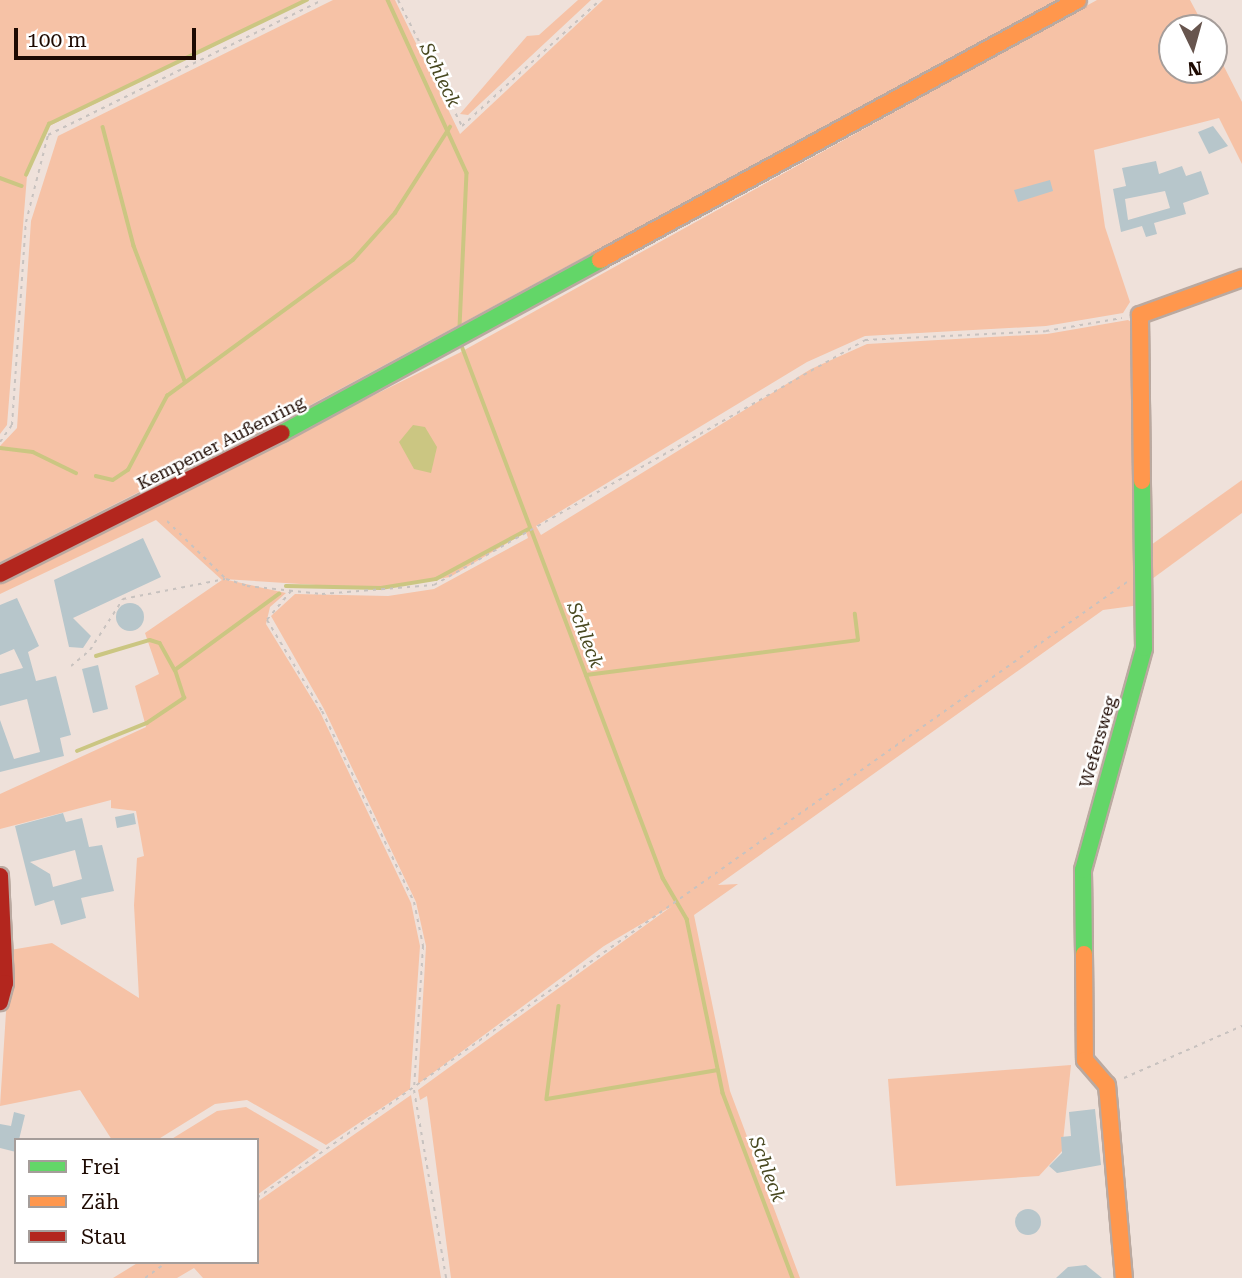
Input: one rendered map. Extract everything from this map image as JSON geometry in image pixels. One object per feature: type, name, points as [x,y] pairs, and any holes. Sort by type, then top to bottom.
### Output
[{"type":"street","name":"Kempener Außenring","points":[[0,573],[456,341],[1078,0]]},
{"type":"street","points":[[1140,315],[1242,278]]},
{"type":"street","name":"Wefersweg","points":[[1107,1085],[1085,1060],[1083,870],[1144,648],[1140,315]]},
{"type":"street","points":[[0,876],[0,1002]]},
{"type":"street","points":[[1107,1085],[1124,1278]]},
{"type":"path","points":[[0,442],[12,425],[26,222],[48,135],[322,0]]},
{"type":"path","points":[[398,0],[462,127],[600,0]]},
{"type":"path","points":[[71,666],[90,650],[123,599],[226,579],[291,591],[388,593],[434,585],[527,536],[810,366],[865,340],[1046,331],[1140,315]]},
{"type":"path","points":[[167,521],[226,579]]},
{"type":"path","points":[[259,1197],[414,1090],[668,906],[1144,569]]},
{"type":"path","points":[[291,591],[267,620],[322,711],[414,902],[423,946],[414,1090],[446,1278]]},
{"type":"path","points":[[1107,1085],[1242,1026]]},
{"type":"path","points":[[145,1278],[164,1264]]},
{"type":"shaded area","points":[[0,0],[309,0],[49,126],[27,176],[7,425],[0,434]]},
{"type":"shaded area","points":[[333,0],[395,0],[460,134],[603,0],[1060,0],[292,415],[0,562],[0,446],[17,428],[31,221],[58,136]]},
{"type":"shaded area","points":[[578,0],[591,0],[468,115],[460,114],[527,36],[539,35]]},
{"type":"shaded area","points":[[1097,0],[1190,0],[1198,14],[1158,14],[1158,84],[1228,84],[1228,74],[1242,102],[1242,164],[1219,118],[1094,150],[1105,227],[1130,302],[1123,313],[1046,326],[865,336],[807,362],[536,526],[541,535],[811,369],[867,344],[1047,334],[1128,320],[1136,325],[1140,605],[1103,610],[718,885],[738,884],[694,915],[730,1091],[800,1278],[451,1278],[427,1096],[420,1100],[418,1090],[672,906],[604,946],[418,1084],[426,946],[416,902],[324,709],[271,616],[295,594],[388,596],[434,589],[528,538],[526,532],[450,577],[379,589],[223,579],[286,593],[270,607],[266,624],[320,712],[411,903],[420,946],[410,1089],[326,1145],[247,1100],[215,1104],[160,1138],[111,1138],[80,1090],[0,1106],[10,950],[52,943],[139,998],[134,905],[137,858],[144,856],[136,811],[111,808],[111,800],[0,829],[0,794],[146,727],[135,686],[159,674],[145,633],[222,580],[156,520],[0,594],[0,580],[459,353]]},
{"type":"shaded area","points":[[413,425],[425,427],[437,447],[431,473],[414,469],[399,442]]},
{"type":"shaded area","points":[[1242,480],[1242,513],[1152,579],[1151,545]]},
{"type":"shaded area","points":[[1071,1065],[1062,1151],[1039,1176],[896,1186],[888,1079]]},
{"type":"shaded area","points":[[411,1095],[441,1278],[203,1278],[194,1268],[177,1278],[113,1278],[136,1264],[259,1264],[259,1201]]},
{"type":"shaded area","points":[[246,1107],[319,1150],[259,1194],[259,1138],[173,1138],[217,1111]]},
{"type":"building","points":[[1213,126],[1228,146],[1209,154],[1198,132]]},
{"type":"building","points":[[1156,161],[1159,174],[1182,166],[1186,176],[1201,171],[1209,194],[1183,203],[1186,214],[1154,223],[1157,234],[1146,237],[1142,226],[1121,232],[1113,189],[1126,186],[1122,168]],"holes":[[[1165,191],[1170,208],[1128,220],[1125,199]]]},
{"type":"building","points":[[1050,180],[1053,191],[1018,202],[1014,190]]},
{"type":"building","points":[[143,538],[161,577],[73,618],[91,636],[83,648],[69,647],[54,580]]},
{"type":"building","points":[[17,598],[39,646],[28,652],[36,681],[56,676],[71,735],[60,738],[64,756],[0,772],[0,720],[14,759],[40,752],[27,699],[0,706],[0,674],[23,668],[14,649],[0,655],[0,605]]},
{"type":"building","points":[[130,603],[140,607],[144,617],[140,627],[130,631],[120,627],[116,617],[120,607]]},
{"type":"building","points":[[98,665],[108,709],[93,713],[82,669]]},
{"type":"building","points":[[63,813],[66,822],[82,818],[89,847],[102,845],[114,891],[81,898],[86,918],[61,925],[54,900],[35,906],[15,826]],"holes":[[[75,850],[82,879],[53,887],[50,874],[30,862]]]},
{"type":"building","points":[[134,813],[136,824],[117,828],[115,817]]},
{"type":"building","points":[[1095,1109],[1101,1165],[1057,1173],[1049,1166],[1062,1153],[1061,1137],[1071,1136],[1069,1112]]},
{"type":"building","points":[[14,1112],[25,1115],[19,1138],[14,1138],[14,1152],[0,1148],[0,1124],[11,1126]]},
{"type":"building","points":[[1028,1209],[1037,1213],[1041,1222],[1037,1231],[1028,1235],[1019,1231],[1015,1222],[1019,1213]]},
{"type":"building","points":[[1086,1265],[1102,1278],[1056,1278],[1068,1267]]},
{"type":"waterway","points":[[26,175],[49,124],[307,0]]},
{"type":"waterway","name":"Schleck","points":[[388,0],[467,173],[460,328]]},
{"type":"waterway","points":[[103,127],[134,246],[185,381]]},
{"type":"waterway","points":[[96,476],[113,480],[128,470],[167,396],[353,260],[395,213],[450,127]]},
{"type":"waterway","points":[[0,178],[22,186]]},
{"type":"waterway","name":"Schleck","points":[[462,346],[663,878],[687,919],[723,1093],[793,1278]]},
{"type":"waterway","points":[[0,448],[33,452],[76,473]]},
{"type":"waterway","points":[[286,586],[381,588],[436,579],[529,529]]},
{"type":"waterway","points":[[77,751],[147,723],[184,698],[175,670],[279,594]]},
{"type":"waterway","points":[[586,675],[858,640],[855,614]]},
{"type":"waterway","points":[[96,656],[150,640],[160,643],[175,670]]},
{"type":"waterway","points":[[559,1006],[547,1099],[718,1070]]},
{"type":"traffic: fast","points":[[282,433],[600,260]]},
{"type":"traffic: fast","points":[[1084,954],[1083,870],[1144,648],[1142,481]]},
{"type":"traffic: slow","points":[[600,260],[1078,0]]},
{"type":"traffic: slow","points":[[1142,481],[1140,315],[1242,278]]},
{"type":"traffic: slow","points":[[1084,954],[1085,1060],[1107,1085],[1124,1278]]},
{"type":"traffic: jam","points":[[0,574],[282,433]]},
{"type":"traffic: jam","points":[[0,876],[5,983],[0,1002]]}]
